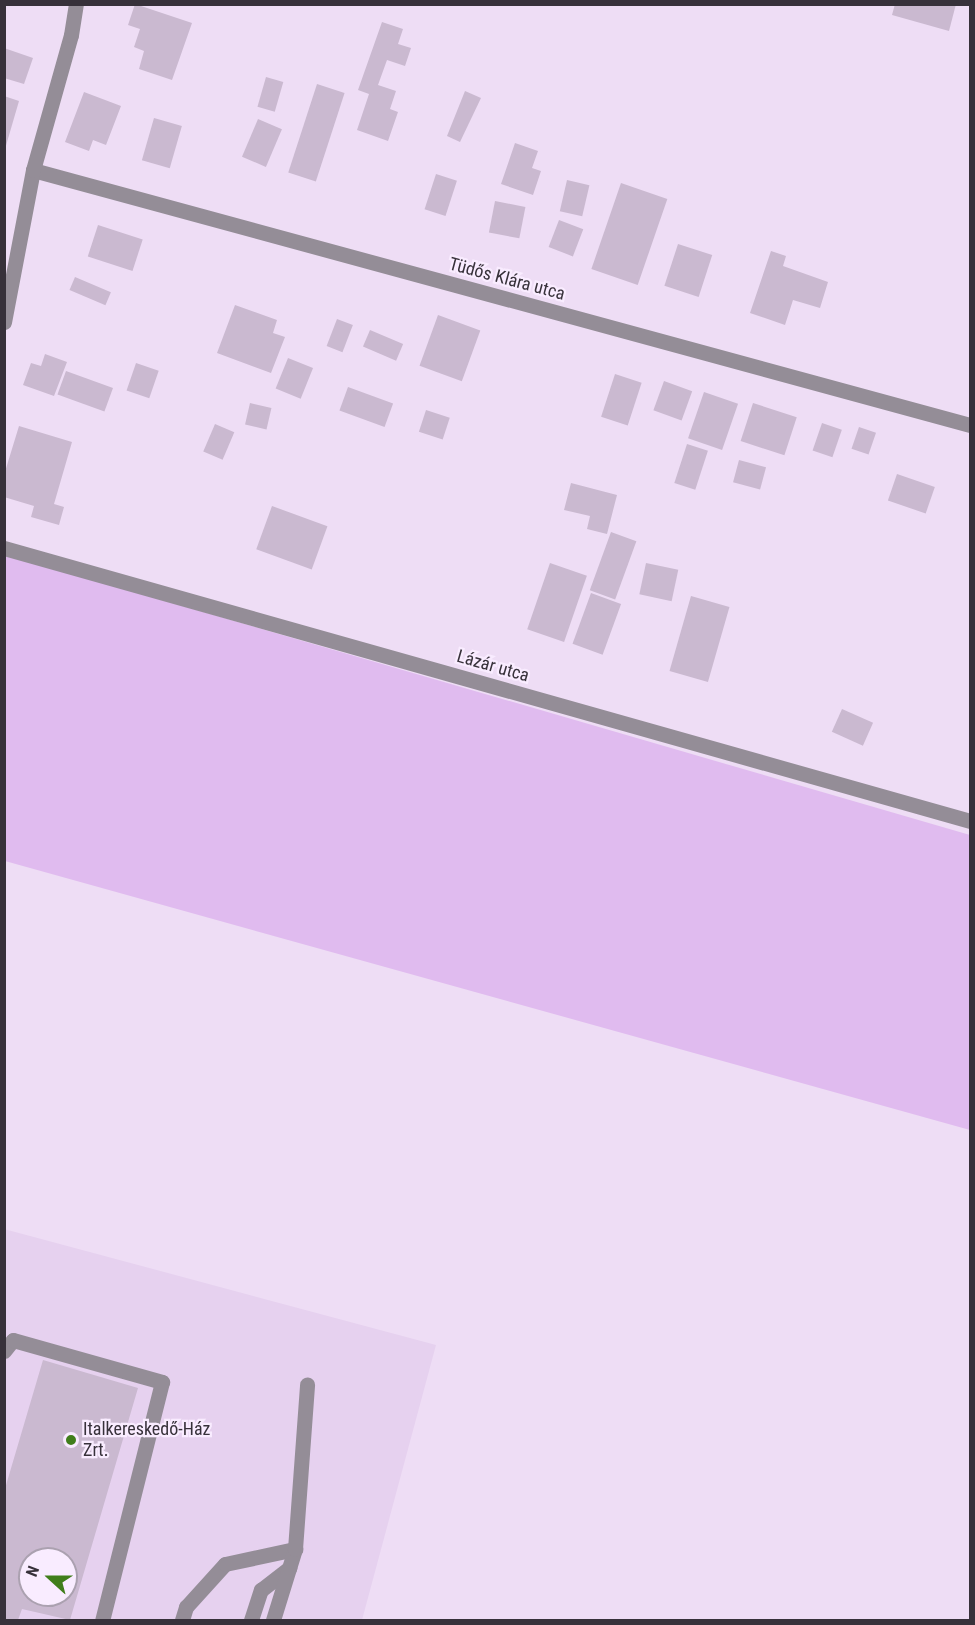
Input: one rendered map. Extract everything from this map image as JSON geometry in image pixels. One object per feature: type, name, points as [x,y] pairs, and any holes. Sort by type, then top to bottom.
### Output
[{"type":"street","points":[[4,322],[33,170],[71,35],[76,4]]},
{"type":"street","name":"Tüdős Klára utca","points":[[33,170],[970,425]]},
{"type":"street","name":"Lázár utca","points":[[4,548],[970,821]]},
{"type":"street","points":[[4,1351],[13,1340],[162,1382],[102,1620]]},
{"type":"street","points":[[273,1620],[295,1549],[307,1384]]},
{"type":"street","points":[[182,1620],[186,1607],[225,1564],[295,1549]]},
{"type":"street","points":[[251,1620],[261,1590],[289,1568]]},
{"type":"shaded area","points":[[4,554],[970,835],[970,1130],[5,861]]},
{"type":"shaded area","points":[[4,1229],[436,1345],[362,1620],[5,1620]]},
{"type":"building","points":[[135,4],[192,23],[172,80],[139,69],[144,51],[134,47],[140,29],[128,25]]},
{"type":"building","points":[[895,4],[956,4],[949,31],[892,15]]},
{"type":"building","points":[[382,22],[403,29],[398,44],[411,48],[405,66],[387,60],[378,85],[396,91],[390,109],[398,112],[388,141],[357,130],[369,94],[358,90]]},
{"type":"building","points":[[4,48],[33,58],[24,84],[4,78]]},
{"type":"building","points":[[266,77],[283,82],[275,112],[257,107]]},
{"type":"building","points":[[317,84],[345,93],[316,181],[288,172]]},
{"type":"building","points":[[465,91],[481,98],[460,142],[447,136]]},
{"type":"building","points":[[84,92],[121,106],[106,145],[93,140],[89,151],[65,142]]},
{"type":"building","points":[[4,96],[19,101],[5,149],[4,149]]},
{"type":"building","points":[[154,118],[182,126],[170,168],[142,160]]},
{"type":"building","points":[[258,119],[282,129],[266,167],[242,157]]},
{"type":"building","points":[[515,143],[538,151],[532,168],[541,171],[533,195],[501,184]]},
{"type":"building","points":[[436,174],[457,181],[445,216],[425,209]]},
{"type":"building","points":[[567,180],[589,185],[582,216],[560,211]]},
{"type":"building","points":[[621,183],[667,199],[638,285],[591,269]]},
{"type":"building","points":[[495,201],[525,207],[519,238],[489,232]]},
{"type":"building","points":[[559,220],[583,229],[573,256],[549,247]]},
{"type":"building","points":[[98,225],[143,240],[133,271],[88,256]]},
{"type":"building","points":[[678,244],[712,255],[699,297],[664,286]]},
{"type":"building","points":[[771,251],[786,256],[783,266],[828,282],[820,308],[793,300],[785,325],[750,313]]},
{"type":"building","points":[[75,277],[111,292],[105,305],[70,290]]},
{"type":"building","points":[[235,305],[277,320],[273,333],[285,337],[271,373],[217,353]]},
{"type":"building","points":[[438,315],[480,330],[462,381],[420,366]]},
{"type":"building","points":[[337,319],[353,325],[342,352],[327,346]]},
{"type":"building","points":[[370,330],[403,344],[396,361],[363,347]]},
{"type":"building","points":[[45,354],[67,362],[54,396],[23,385],[31,363],[41,366]]},
{"type":"building","points":[[288,358],[313,368],[301,399],[276,389]]},
{"type":"building","points":[[136,363],[159,371],[149,398],[127,390]]},
{"type":"building","points":[[66,371],[113,388],[104,412],[57,394]]},
{"type":"building","points":[[615,374],[642,383],[628,425],[601,417]]},
{"type":"building","points":[[664,381],[692,391],[682,420],[653,410]]},
{"type":"building","points":[[348,387],[393,403],[385,427],[339,410]]},
{"type":"building","points":[[704,392],[738,404],[722,450],[688,438]]},
{"type":"building","points":[[250,403],[271,408],[266,429],[245,424]]},
{"type":"building","points":[[753,403],[797,417],[784,455],[741,441]]},
{"type":"building","points":[[426,410],[450,418],[443,440],[419,432]]},
{"type":"building","points":[[822,423],[842,430],[832,457],[813,450]]},
{"type":"building","points":[[215,424],[234,432],[223,460],[203,452]]},
{"type":"building","points":[[19,426],[72,442],[54,504],[64,507],[59,525],[31,517],[34,506],[4,497],[4,475]]},
{"type":"building","points":[[859,427],[876,433],[869,455],[852,449]]},
{"type":"building","points":[[687,444],[708,451],[695,490],[674,483]]},
{"type":"building","points":[[739,460],[766,467],[760,489],[733,482]]},
{"type":"building","points":[[897,474],[935,487],[926,513],[888,500]]},
{"type":"building","points":[[571,483],[617,495],[607,534],[587,529],[590,516],[564,510]]},
{"type":"building","points":[[272,506],[327,526],[312,569],[256,549]]},
{"type":"building","points":[[611,532],[636,541],[615,599],[590,590]]},
{"type":"building","points":[[550,563],[587,576],[564,642],[527,629]]},
{"type":"building","points":[[646,563],[678,570],[672,601],[639,594]]},
{"type":"building","points":[[591,593],[621,604],[603,655],[573,644]]},
{"type":"building","points":[[691,596],[729,607],[708,682],[670,671]]},
{"type":"building","points":[[842,709],[873,723],[863,746],[832,732]]},
{"type":"building","name":"Italkereskedő-Ház Zrt.","points":[[43,1360],[138,1388],[78,1593],[78,1547],[18,1547],[18,1607],[74,1607],[70,1620],[22,1609],[18,1620],[4,1620],[4,1492]]},
{"type":"place","name":"Italkereskedő-Ház Zrt.","points":[[71,1440]]}]
